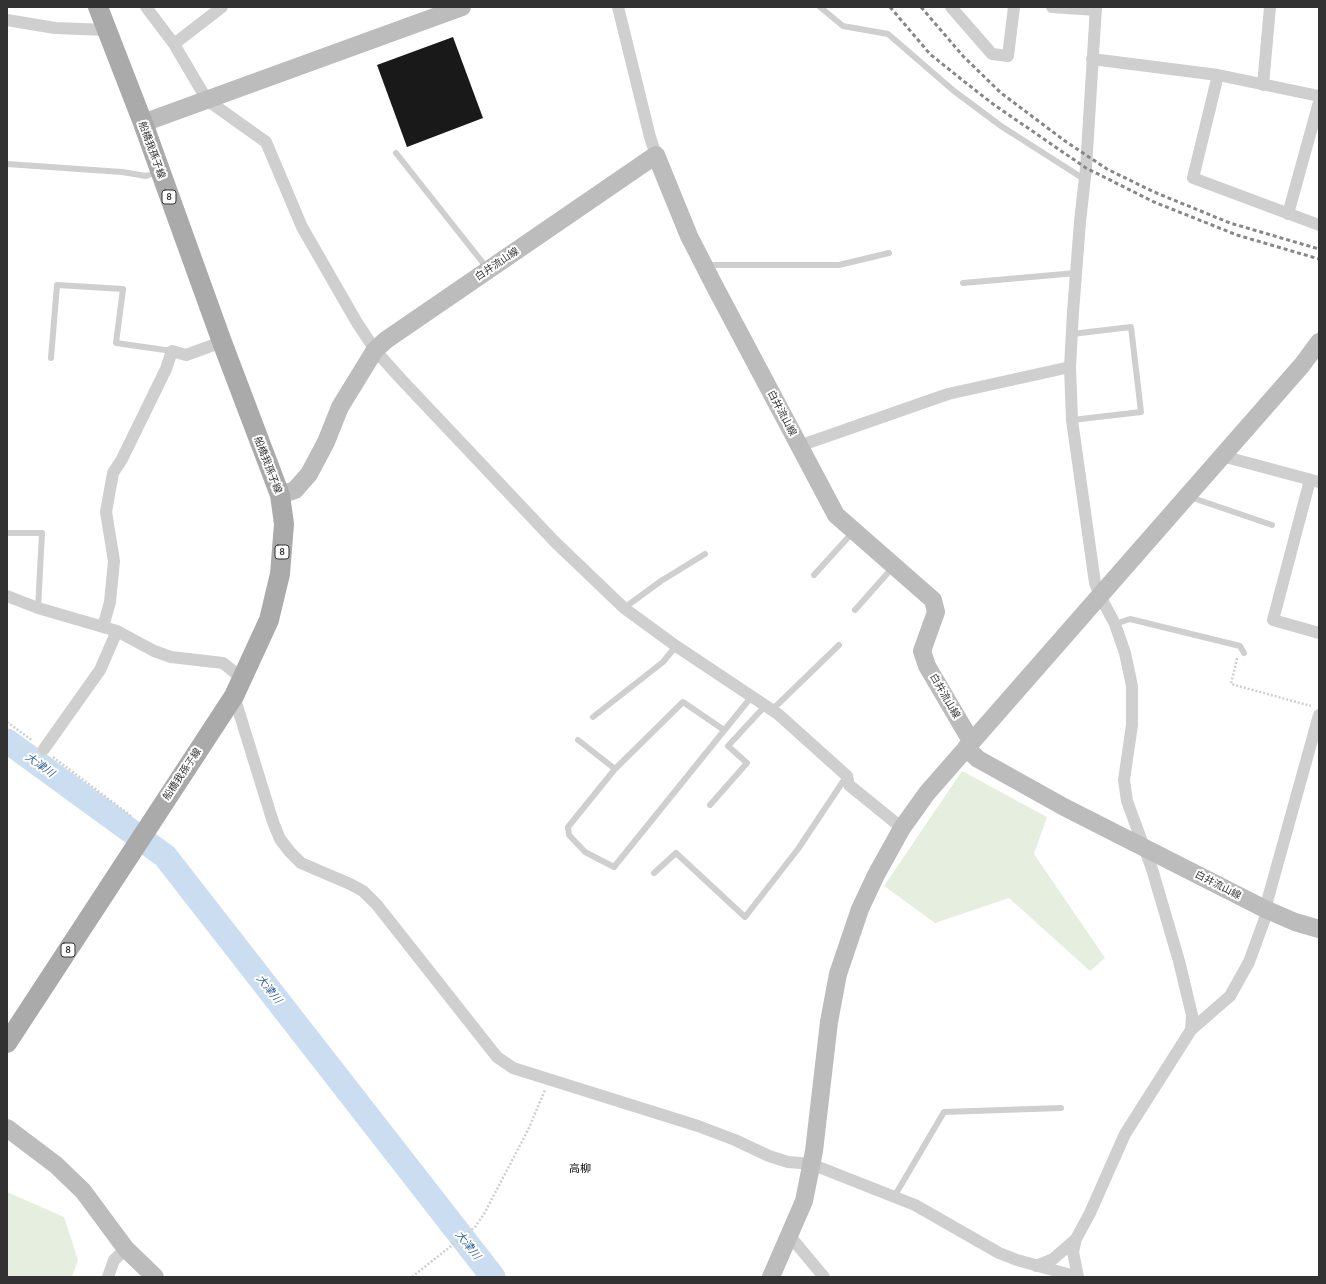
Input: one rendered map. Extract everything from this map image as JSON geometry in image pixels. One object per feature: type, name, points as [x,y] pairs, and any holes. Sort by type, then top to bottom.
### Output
[{"type":"main road","name":"船橋我孫子線","points":[[7,1043],[234,696],[269,620],[280,574],[284,524],[280,495],[222,342],[143,123],[98,7]]},
{"type":"street","points":[[146,7],[174,44],[207,100],[266,142],[302,227],[356,321],[375,350],[555,542],[624,608],[676,646],[769,708],[847,776],[850,784],[902,828]]},
{"type":"street","points":[[174,44],[222,7]]},
{"type":"street","points":[[143,123],[462,7]]},
{"type":"street","points":[[618,7],[650,137],[656,155]]},
{"type":"street","points":[[951,7],[992,54],[1008,56],[1014,7]]},
{"type":"street","points":[[1052,7],[1096,9],[1070,367],[1072,420],[1096,583],[1100,596],[1115,624],[1125,653],[1132,686],[1132,725],[1124,780],[1127,801],[1152,869],[1186,988],[1192,1015],[1191,1030]]},
{"type":"street","points":[[1263,85],[1270,7]]},
{"type":"street","points":[[7,20],[55,28],[107,30]]},
{"type":"street","points":[[1092,59],[1218,75],[1319,96]]},
{"type":"street","points":[[1218,75],[1192,178],[1319,224]]},
{"type":"street","points":[[1288,214],[1319,102]]},
{"type":"street","name":"白井流山線","points":[[280,495],[295,490],[309,474],[326,442],[340,407],[375,350],[386,340],[656,155],[689,236],[836,515],[895,565],[933,600],[936,612],[922,651],[927,666],[971,741],[966,748],[978,759],[1064,807],[1266,909],[1295,922],[1319,929]]},
{"type":"street","points":[[103,627],[110,602],[114,561],[106,512],[113,473],[122,459],[166,369],[172,351],[186,355],[222,342]]},
{"type":"street","points":[[770,1277],[804,1201],[811,1164],[829,1022],[838,974],[860,910],[876,875],[902,828],[928,793],[969,745],[1302,365],[1319,342]]},
{"type":"street","points":[[799,446],[948,394],[1070,367]]},
{"type":"street","points":[[1222,456],[1314,481],[1273,620],[1319,633]]},
{"type":"street","points":[[7,596],[38,608],[116,631],[154,651],[171,657],[223,663],[243,679]]},
{"type":"street","points":[[44,749],[100,670],[116,631]]},
{"type":"street","points":[[234,696],[273,822],[280,839],[301,863],[363,891],[377,905],[497,1057],[513,1068],[549,1081],[698,1126],[735,1140],[769,1156],[788,1162],[811,1164],[894,1197],[937,1217],[999,1253],[1036,1266],[1078,1277],[1073,1252],[1076,1239],[1090,1213],[1125,1134],[1191,1030],[1230,996],[1249,962],[1266,909],[1315,710]]},
{"type":"street","points":[[7,1128],[56,1165],[84,1191],[126,1249],[155,1277]]},
{"type":"street","points":[[789,1235],[824,1277]]},
{"type":"street","points":[[1036,1266],[1053,1260],[1076,1239]]},
{"type":"street","points":[[108,1277],[114,1260],[126,1249]]},
{"type":"lane","points":[[820,7],[843,26],[888,34],[954,91],[989,117],[1044,155],[1084,179]]},
{"type":"lane","points":[[396,153],[488,269]]},
{"type":"lane","points":[[7,164],[122,172],[146,176],[160,172]]},
{"type":"lane","points":[[703,264],[839,265],[889,253]]},
{"type":"lane","points":[[963,283],[1076,274]]},
{"type":"lane","points":[[51,358],[57,285],[123,289],[116,343],[172,351]]},
{"type":"lane","points":[[1072,334],[1130,328],[1141,412],[1072,420]]},
{"type":"lane","points":[[1186,496],[1272,525]]},
{"type":"lane","points":[[814,575],[854,531]]},
{"type":"lane","points":[[7,532],[42,533],[38,608]]},
{"type":"lane","points":[[624,608],[661,581],[705,554]]},
{"type":"lane","points":[[855,610],[895,565]]},
{"type":"lane","points":[[1115,624],[1130,619],[1240,646],[1244,653]]},
{"type":"lane","points":[[593,717],[663,662],[676,646]]},
{"type":"lane","points":[[710,805],[747,763],[728,746],[839,646]]},
{"type":"lane","points":[[724,730],[683,702],[615,769],[568,827],[569,835],[585,852],[614,868],[752,696]]},
{"type":"lane","points":[[578,740],[615,769]]},
{"type":"lane","points":[[654,873],[676,853],[745,917],[798,849],[847,776]]},
{"type":"lane","points":[[894,1197],[944,1112],[1061,1108]]},
{"type":"path","points":[[1240,646],[1231,684],[1315,710]]},
{"type":"path","points":[[7,722],[131,816]]},
{"type":"path","points":[[412,1277],[475,1227],[484,1214],[528,1130],[549,1081]]},
{"type":"green space","points":[[962,771],[1047,817],[1034,854],[1105,958],[1090,971],[1009,898],[935,923],[884,886]]},
{"type":"green space","points":[[7,1192],[64,1217],[78,1260],[72,1277],[7,1277]]},
{"type":"building","points":[[453,37],[483,118],[407,147],[377,65]]},
{"type":"waterway","name":"大津川","points":[[7,741],[165,856],[493,1277]]},
{"type":"railway","points":[[890,7],[930,54],[993,104],[1086,168],[1154,202],[1237,235],[1319,259]]},
{"type":"railway","points":[[921,7],[963,56],[1001,93],[1065,141],[1107,169],[1154,192],[1230,223],[1319,249]]},
{"type":"district","name":"高柳","points":[[580,1168]]}]
